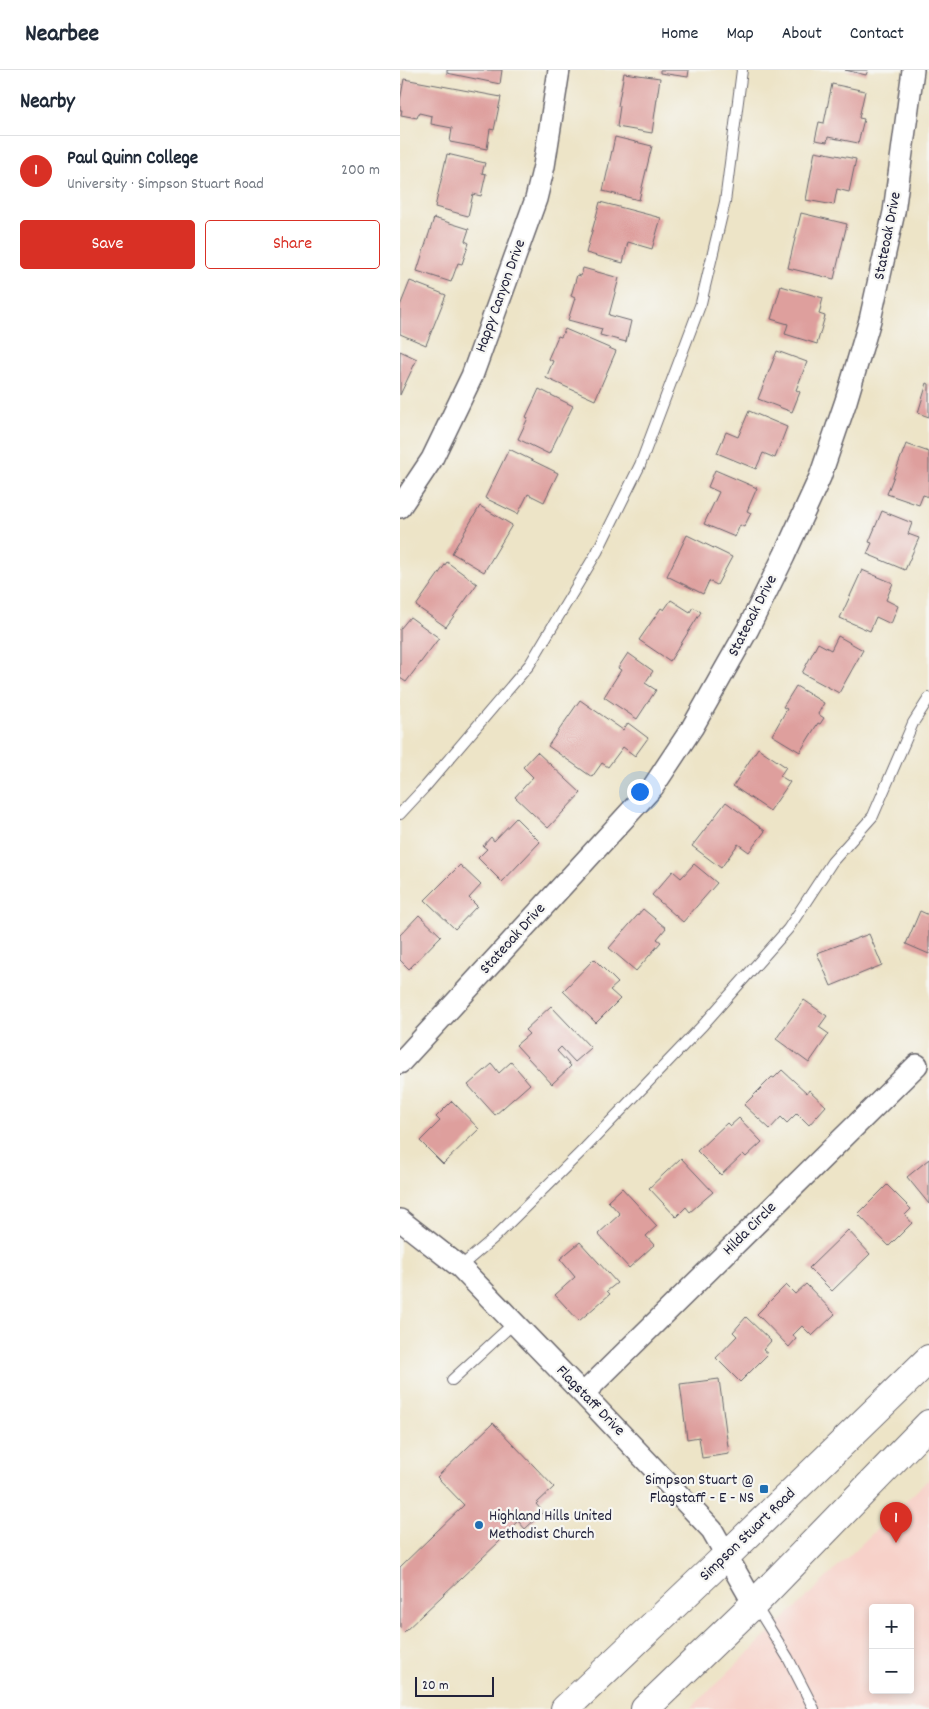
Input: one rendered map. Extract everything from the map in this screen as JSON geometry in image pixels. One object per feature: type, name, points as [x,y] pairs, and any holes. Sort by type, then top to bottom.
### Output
[{"type":"main road","name":"Simpson Stuart Road","points":[[565,1709],[929,1359]]},
{"type":"main road","points":[[645,1709],[754,1604],[929,1424]]},
{"type":"street","name":"Happy Canyon Drive","points":[[400,507],[432,459],[475,366],[536,199],[544,166],[559,70]]},
{"type":"street","name":"Stateoak Drive","points":[[400,1063],[653,787],[692,728],[748,629],[820,477],[846,401],[870,320],[894,212],[913,70]]},
{"type":"street","name":"Hilda Circle","points":[[583,1394],[917,1065]]},
{"type":"street","name":"Flagstaff Drive","points":[[400,1220],[460,1267],[712,1530],[754,1604]]},
{"type":"lane","points":[[400,814],[530,664],[597,552],[640,465],[701,303],[725,202],[742,70]]},
{"type":"lane","points":[[460,1267],[495,1237],[585,1148],[703,1025],[788,929],[832,862],[873,816],[913,724],[929,698]]},
{"type":"lane","points":[[452,1380],[514,1323]]},
{"type":"lane","points":[[754,1604],[788,1658],[814,1709]]},
{"type":"shaded area","points":[[929,1479],[929,1709],[690,1709]]},
{"type":"building","points":[[447,70],[502,70],[500,84],[447,73]]},
{"type":"building","points":[[660,70],[689,70],[688,77],[660,73]]},
{"type":"building","points":[[845,70],[868,70],[866,75]]},
{"type":"building","points":[[624,73],[660,78],[652,133],[617,127],[620,106],[618,106]]},
{"type":"building","points":[[404,79],[501,97],[494,130],[490,129],[487,149],[450,142],[452,128],[431,124],[432,116],[419,113],[417,118],[401,115],[400,101]]},
{"type":"building","points":[[832,84],[865,91],[859,118],[864,119],[858,143],[828,137],[827,142],[815,140],[819,122],[824,123]]},
{"type":"building","points":[[615,137],[652,146],[639,200],[603,191]]},
{"type":"building","points":[[815,151],[856,159],[849,192],[837,189],[834,205],[806,200]]},
{"type":"building","points":[[447,154],[485,163],[482,173],[486,174],[481,196],[473,194],[468,216],[435,207]]},
{"type":"building","points":[[600,202],[661,218],[652,249],[628,242],[623,263],[586,253]]},
{"type":"building","points":[[801,213],[847,224],[834,279],[788,268]]},
{"type":"building","points":[[434,218],[469,229],[465,241],[469,243],[462,264],[458,263],[451,282],[417,271]]},
{"type":"building","points":[[583,268],[619,278],[609,315],[631,321],[626,342],[600,335],[602,329],[568,320],[575,298],[571,296],[577,275],[581,276]]},
{"type":"building","points":[[410,281],[446,295],[426,345],[400,334],[400,306]]},
{"type":"building","points":[[781,286],[823,298],[819,314],[825,316],[817,344],[785,334],[788,324],[771,319]]},
{"type":"building","points":[[565,329],[616,351],[595,400],[546,378],[553,361],[548,359],[558,336],[561,337]]},
{"type":"building","points":[[400,351],[417,359],[400,395]]},
{"type":"building","points":[[777,351],[807,362],[796,390],[800,392],[792,412],[758,399]]},
{"type":"building","points":[[927,383],[929,384],[929,417],[918,413]]},
{"type":"building","points":[[539,389],[573,406],[549,454],[518,439]]},
{"type":"building","points":[[749,411],[787,427],[775,458],[763,453],[756,469],[717,453],[726,432],[738,437]]},
{"type":"building","points":[[906,444],[929,452],[929,497],[923,495],[919,505],[887,494]]},
{"type":"building","points":[[509,449],[558,473],[544,502],[528,494],[518,514],[485,498]]},
{"type":"building","points":[[715,470],[757,488],[747,511],[751,513],[744,527],[740,525],[735,537],[704,524],[719,492],[708,487]]},
{"type":"building","points":[[480,506],[512,525],[484,572],[452,553]]},
{"type":"building","points":[[882,511],[912,523],[908,534],[919,538],[905,570],[867,554],[872,543],[869,542]]},
{"type":"building","points":[[687,535],[732,557],[717,585],[709,581],[703,594],[667,576]]},
{"type":"building","points":[[447,562],[477,584],[446,627],[416,606]]},
{"type":"building","points":[[862,570],[893,583],[886,600],[898,606],[891,624],[876,617],[870,631],[840,618]]},
{"type":"building","points":[[671,600],[690,612],[693,607],[701,612],[670,661],[639,640],[661,608],[664,610]]},
{"type":"building","points":[[410,617],[439,638],[406,682],[400,678],[400,629]]},
{"type":"building","points":[[838,636],[863,650],[839,693],[802,673],[818,643],[831,650]]},
{"type":"building","points":[[628,653],[653,671],[645,683],[656,690],[637,719],[604,697],[621,670],[618,668]]},
{"type":"building","points":[[796,686],[824,703],[818,714],[824,718],[820,724],[818,723],[800,752],[772,735],[787,709],[783,707]]},
{"type":"building","points":[[580,700],[623,730],[628,723],[648,738],[635,756],[623,747],[608,767],[602,763],[592,777],[548,746]]},
{"type":"building","points":[[758,748],[786,767],[780,776],[790,782],[770,811],[733,786]]},
{"type":"building","points":[[537,752],[581,793],[548,828],[515,797],[533,777],[523,767]]},
{"type":"building","points":[[726,802],[765,831],[749,852],[738,844],[721,868],[692,846]]},
{"type":"building","points":[[516,818],[540,842],[502,882],[478,858],[487,849],[483,846],[491,837],[494,841]]},
{"type":"building","points":[[694,864],[717,883],[683,922],[652,895],[673,871],[681,878]]},
{"type":"building","points":[[460,865],[481,885],[469,898],[477,906],[455,929],[425,900]]},
{"type":"building","points":[[643,909],[666,928],[657,939],[661,942],[636,971],[609,948]]},
{"type":"building","points":[[920,911],[929,915],[929,954],[906,944]]},
{"type":"building","points":[[419,915],[441,936],[409,969],[400,960],[400,935]]},
{"type":"building","points":[[869,934],[882,965],[831,986],[817,953]]},
{"type":"building","points":[[594,959],[618,983],[610,990],[620,999],[596,1023],[563,991]]},
{"type":"building","points":[[804,1000],[827,1016],[819,1027],[829,1034],[809,1063],[776,1039]]},
{"type":"building","points":[[551,1006],[591,1048],[575,1062],[561,1047],[557,1051],[571,1066],[552,1084],[516,1045],[529,1034],[525,1030]]},
{"type":"building","points":[[511,1062],[530,1084],[495,1115],[468,1085],[492,1064],[499,1073]]},
{"type":"building","points":[[782,1070],[807,1093],[809,1090],[826,1106],[809,1125],[797,1113],[787,1123],[781,1117],[770,1129],[744,1105],[772,1077],[774,1078]]},
{"type":"building","points":[[452,1101],[479,1129],[443,1164],[420,1141],[440,1121],[436,1117]]},
{"type":"building","points":[[739,1118],[762,1142],[746,1157],[743,1154],[721,1175],[697,1151],[727,1123],[730,1126]]},
{"type":"building","points":[[681,1158],[713,1192],[690,1212],[686,1207],[676,1217],[649,1188]]},
{"type":"building","points":[[929,1159],[929,1204],[907,1177]]},
{"type":"building","points":[[887,1185],[911,1209],[905,1215],[912,1223],[889,1246],[858,1214]]},
{"type":"building","points":[[622,1188],[657,1226],[646,1236],[654,1245],[629,1268],[598,1234],[620,1214],[608,1201]]},
{"type":"building","points":[[848,1230],[870,1254],[832,1291],[809,1268]]},
{"type":"building","points":[[580,1242],[617,1283],[607,1291],[610,1294],[579,1321],[555,1295],[575,1277],[560,1259]]},
{"type":"building","points":[[806,1284],[835,1314],[812,1336],[802,1326],[793,1335],[796,1339],[789,1347],[757,1314],[786,1285],[795,1294]]},
{"type":"building","points":[[746,1317],[771,1341],[763,1350],[768,1354],[740,1382],[716,1358],[737,1336],[733,1332]]},
{"type":"building","points":[[719,1379],[729,1454],[702,1458],[699,1437],[687,1439],[680,1384]]},
{"type":"building","name":"Highland Hills United Methodist Church","points":[[493,1423],[554,1487],[536,1504],[543,1512],[525,1529],[518,1521],[499,1539],[500,1541],[404,1632],[400,1628],[400,1567],[464,1505],[437,1477]]},
{"type":"place","name":"Simpson Stuart @ Flagstaff - E - NS","points":[[764,1489]]},
{"type":"place","name":"Highland Hills United Methodist Church","points":[[479,1525]]},
{"type":"place","name":"Paul Quinn College","points":[[896,1543]]}]
